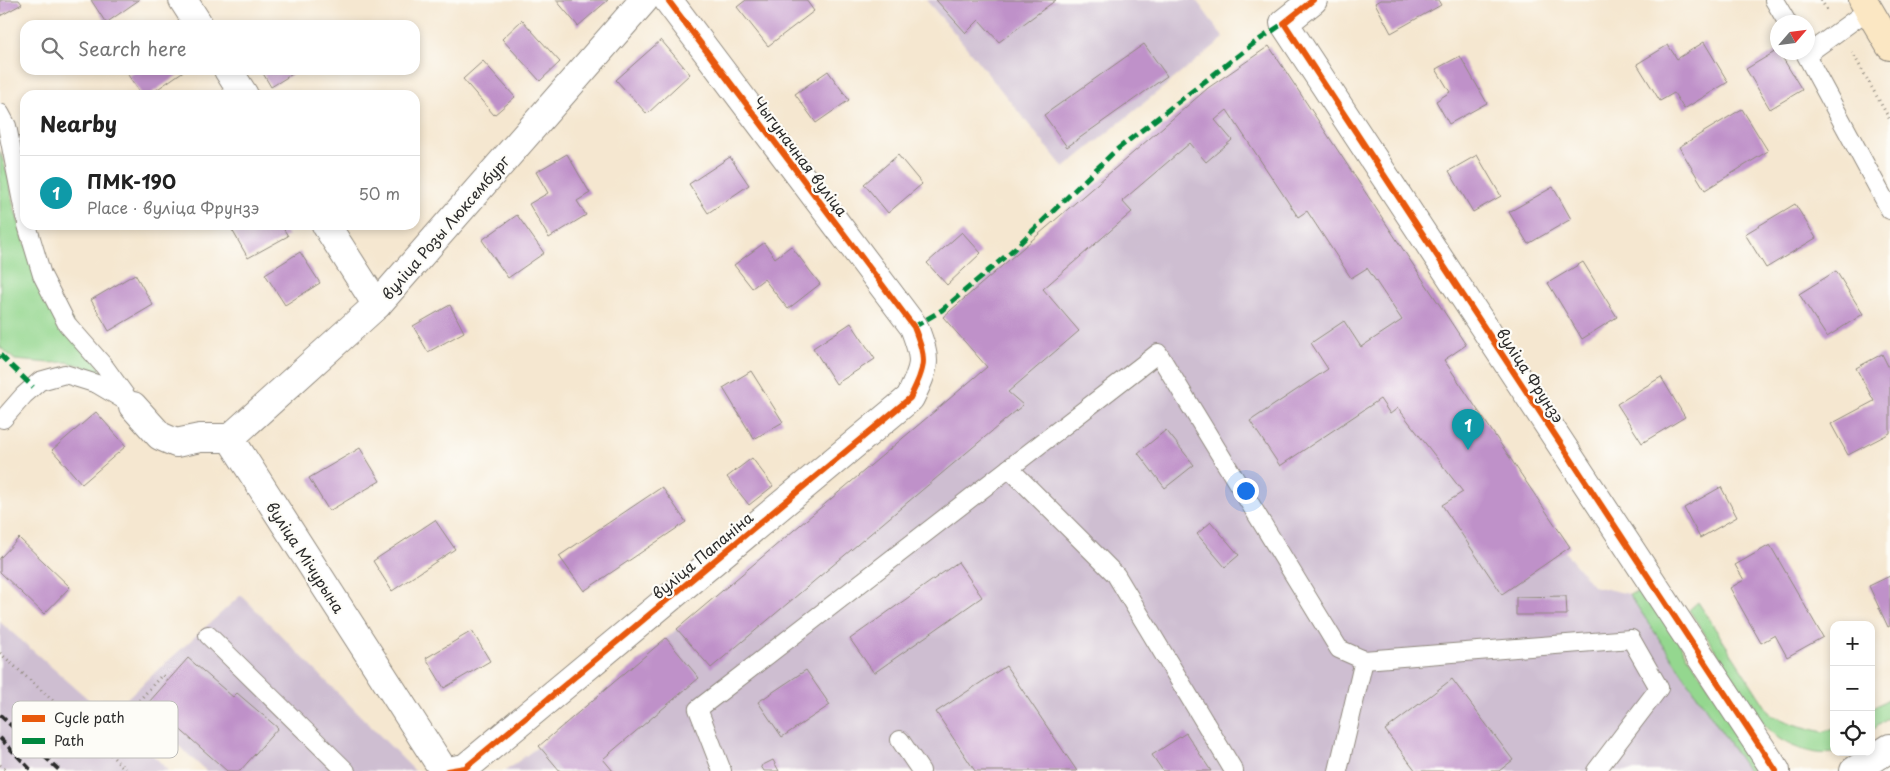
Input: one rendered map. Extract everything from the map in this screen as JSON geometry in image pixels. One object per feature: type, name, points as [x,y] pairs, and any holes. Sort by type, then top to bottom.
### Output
[{"type":"main road","points":[[1865,5],[1890,46]]},
{"type":"street","points":[[183,0],[196,20]]},
{"type":"street","name":"вуліца Розы Люксембург","points":[[230,438],[377,305],[644,0]]},
{"type":"street","name":"Чыгуначная вуліца","points":[[668,0],[914,327]]},
{"type":"street","name":"вуліца Фрунзэ","points":[[1313,0],[1284,23],[1776,771]]},
{"type":"street","points":[[231,75],[241,90]]},
{"type":"street","points":[[329,230],[377,305]]},
{"type":"street","name":"вуліца Папаніна","points":[[456,770],[910,398],[923,370],[922,348],[914,327]]},
{"type":"street","points":[[133,406],[160,436],[176,443],[200,438],[230,438]]},
{"type":"street","name":"вуліца Мічурына","points":[[230,438],[456,770]]},
{"type":"street","points":[[1854,771],[1890,748]]},
{"type":"lane","points":[[1774,0],[1783,15]]},
{"type":"lane","points":[[1815,47],[1840,30],[1865,5]]},
{"type":"lane","points":[[1808,60],[1890,210]]},
{"type":"lane","points":[[0,113],[7,126],[20,192]]},
{"type":"lane","points":[[28,230],[42,275],[67,324],[104,366],[133,406]]},
{"type":"lane","points":[[722,771],[698,710],[1158,353],[1339,648],[1364,660],[1631,639],[1658,688],[1596,771]]},
{"type":"lane","points":[[3,419],[24,395],[40,381],[65,374],[97,384],[133,406]]},
{"type":"lane","points":[[1009,468],[1116,575],[1234,771]]},
{"type":"lane","points":[[208,636],[346,771]]},
{"type":"lane","points":[[1338,771],[1364,660]]},
{"type":"lane","points":[[900,740],[921,771]]},
{"type":"path","points":[[1821,0],[1840,30],[1890,120]]},
{"type":"path","points":[[0,653],[53,701]]},
{"type":"path","points":[[139,701],[162,675],[168,681]]},
{"type":"path","points":[[114,758],[127,771]]},
{"type":"path","points":[[0,764],[7,771]]},
{"type":"shaded area","points":[[926,0],[1196,0],[1224,38],[1064,168]]},
{"type":"shaded area","points":[[1269,46],[1466,345],[1444,360],[1570,547],[1565,552],[1593,586],[1629,594],[1748,771],[505,771],[539,746],[986,367],[943,317],[1208,88]]},
{"type":"shaded area","points":[[241,595],[415,771],[206,771],[178,745],[178,701],[130,701],[127,698]]},
{"type":"shaded area","points":[[0,622],[90,701],[12,701],[12,758],[156,758],[168,771],[0,771]]},
{"type":"green space","points":[[0,151],[9,178],[13,203],[25,244],[106,378],[84,366],[66,362],[50,363],[15,360],[0,347]]},
{"type":"green space","points":[[1644,591],[1766,771],[1748,771],[1629,594]]},
{"type":"green space","points":[[1698,602],[1771,715],[1796,725],[1823,732],[1830,729],[1830,753],[1815,753],[1792,746],[1778,738],[1764,724],[1689,610]]},
{"type":"green space","points":[[1890,698],[1890,717],[1875,728],[1875,711],[1875,707]]},
{"type":"building","points":[[0,0],[19,0],[22,4],[0,16]]},
{"type":"building","points":[[91,0],[139,0],[110,20],[104,20]]},
{"type":"building","points":[[556,0],[608,0],[578,26]]},
{"type":"building","points":[[746,0],[806,0],[814,11],[768,46],[737,7]]},
{"type":"building","points":[[936,0],[1056,0],[999,42],[979,20],[966,33]]},
{"type":"building","points":[[1380,0],[1438,0],[1441,5],[1391,33],[1375,3]]},
{"type":"building","points":[[522,20],[560,62],[540,81],[502,39]]},
{"type":"building","points":[[661,40],[690,74],[647,114],[616,80]]},
{"type":"building","points":[[1704,42],[1728,82],[1684,109],[1674,93],[1660,101],[1637,64],[1668,45],[1677,59]]},
{"type":"building","points":[[1144,44],[1167,76],[1067,147],[1044,115]]},
{"type":"building","points":[[1269,46],[1466,345],[1444,360],[1570,547],[1502,594],[1442,505],[1463,492],[1398,408],[1390,414],[1380,399],[1280,466],[1250,421],[1328,369],[1311,343],[1344,321],[1361,347],[1402,320],[1367,268],[1351,278],[1307,211],[1298,217],[1227,110],[1215,120],[1232,140],[1206,162],[1190,143],[1122,201],[1132,212],[1043,289],[1079,331],[1008,392],[1023,405],[711,668],[677,629],[987,367],[943,317],[1208,88]]},
{"type":"building","points":[[1770,55],[1770,60],[1784,60],[1802,90],[1770,109],[1746,69]]},
{"type":"building","points":[[1460,56],[1487,103],[1449,124],[1436,101],[1450,92],[1436,69]]},
{"type":"building","points":[[483,61],[515,97],[494,115],[463,79]]},
{"type":"building","points":[[828,71],[849,100],[816,123],[795,94]]},
{"type":"building","points":[[128,75],[178,75],[156,90],[138,90]]},
{"type":"building","points":[[264,75],[291,75],[271,87]]},
{"type":"building","points":[[1742,109],[1768,151],[1705,190],[1679,147]]},
{"type":"building","points":[[567,154],[590,193],[577,201],[586,215],[549,238],[529,204],[548,193],[536,172]]},
{"type":"building","points":[[898,155],[922,184],[888,213],[864,184]]},
{"type":"building","points":[[1477,155],[1501,196],[1473,212],[1449,171]]},
{"type":"building","points":[[730,157],[749,185],[708,213],[689,184]]},
{"type":"building","points":[[1553,187],[1571,219],[1528,244],[1509,212]]},
{"type":"building","points":[[1795,204],[1816,238],[1766,268],[1745,234]]},
{"type":"building","points":[[517,215],[544,253],[508,278],[482,240]]},
{"type":"building","points":[[232,230],[284,230],[288,236],[248,258]]},
{"type":"building","points":[[962,232],[981,253],[947,285],[927,263]]},
{"type":"building","points":[[764,243],[775,258],[791,246],[820,284],[788,309],[764,279],[752,288],[734,265]]},
{"type":"building","points":[[300,252],[320,283],[285,305],[265,274]]},
{"type":"building","points":[[1583,262],[1617,317],[1582,339],[1548,283]]},
{"type":"building","points":[[1836,271],[1863,314],[1827,337],[1799,294]]},
{"type":"building","points":[[135,274],[153,305],[109,331],[91,300]]},
{"type":"building","points":[[450,305],[464,332],[428,352],[413,326]]},
{"type":"building","points":[[851,323],[875,359],[836,384],[813,348]]},
{"type":"building","points":[[1882,354],[1890,370],[1890,433],[1848,455],[1831,424],[1874,401],[1856,368]]},
{"type":"building","points":[[751,371],[783,422],[754,439],[723,388]]},
{"type":"building","points":[[1661,377],[1685,417],[1642,443],[1617,404]]},
{"type":"building","points":[[96,412],[126,446],[82,484],[52,450]]},
{"type":"building","points":[[1166,430],[1194,465],[1165,488],[1138,453]]},
{"type":"building","points":[[360,448],[380,481],[329,511],[309,478]]},
{"type":"building","points":[[752,458],[773,486],[749,505],[727,477]]},
{"type":"building","points":[[662,487],[686,522],[584,591],[559,556]]},
{"type":"building","points":[[1721,487],[1737,517],[1700,538],[1684,508]]},
{"type":"building","points":[[435,520],[455,549],[392,591],[373,561]]},
{"type":"building","points":[[1211,522],[1239,555],[1225,567],[1197,534]]},
{"type":"building","points":[[19,538],[70,587],[44,614],[0,572],[0,558]]},
{"type":"building","points":[[1770,545],[1823,637],[1787,657],[1775,635],[1761,643],[1730,588],[1744,580],[1735,565]]},
{"type":"building","points":[[958,562],[982,597],[874,673],[850,639]]},
{"type":"building","points":[[1890,576],[1890,626],[1888,627],[1869,586]]},
{"type":"building","points":[[1566,596],[1567,615],[1516,615],[1516,597]]},
{"type":"building","points":[[472,631],[490,661],[444,688],[426,658]]},
{"type":"building","points":[[666,638],[699,678],[603,759],[613,771],[560,771],[539,746]]},
{"type":"building","points":[[188,658],[233,697],[237,693],[278,728],[240,771],[227,771],[178,728],[178,701],[150,701]]},
{"type":"building","points":[[1006,666],[1077,771],[975,771],[936,712]]},
{"type":"building","points":[[806,670],[830,705],[782,737],[758,702]]},
{"type":"building","points":[[1452,679],[1513,760],[1499,771],[1416,771],[1385,730]]},
{"type":"building","points":[[1186,733],[1211,771],[1163,771],[1152,755]]},
{"type":"building","points":[[773,760],[779,771],[764,771],[761,766]]},
{"type":"railway","points":[[0,715],[12,726]]},
{"type":"railway","points":[[0,738],[12,750]]},
{"type":"railway","points":[[19,758],[32,771]]},
{"type":"railway","points":[[46,758],[60,771]]},
{"type":"marked path","points":[[914,327],[942,310],[1014,249],[1115,151],[1253,44],[1284,23]]},
{"type":"marked path","points":[[0,355],[33,387]]},
{"type":"cycle path","points":[[447,771],[465,768],[910,398],[922,370],[923,356],[914,327],[668,0]]},
{"type":"cycle path","points":[[1313,0],[1284,23],[1776,771]]},
{"type":"place","name":"ПМК-190","points":[[1468,450]]}]
